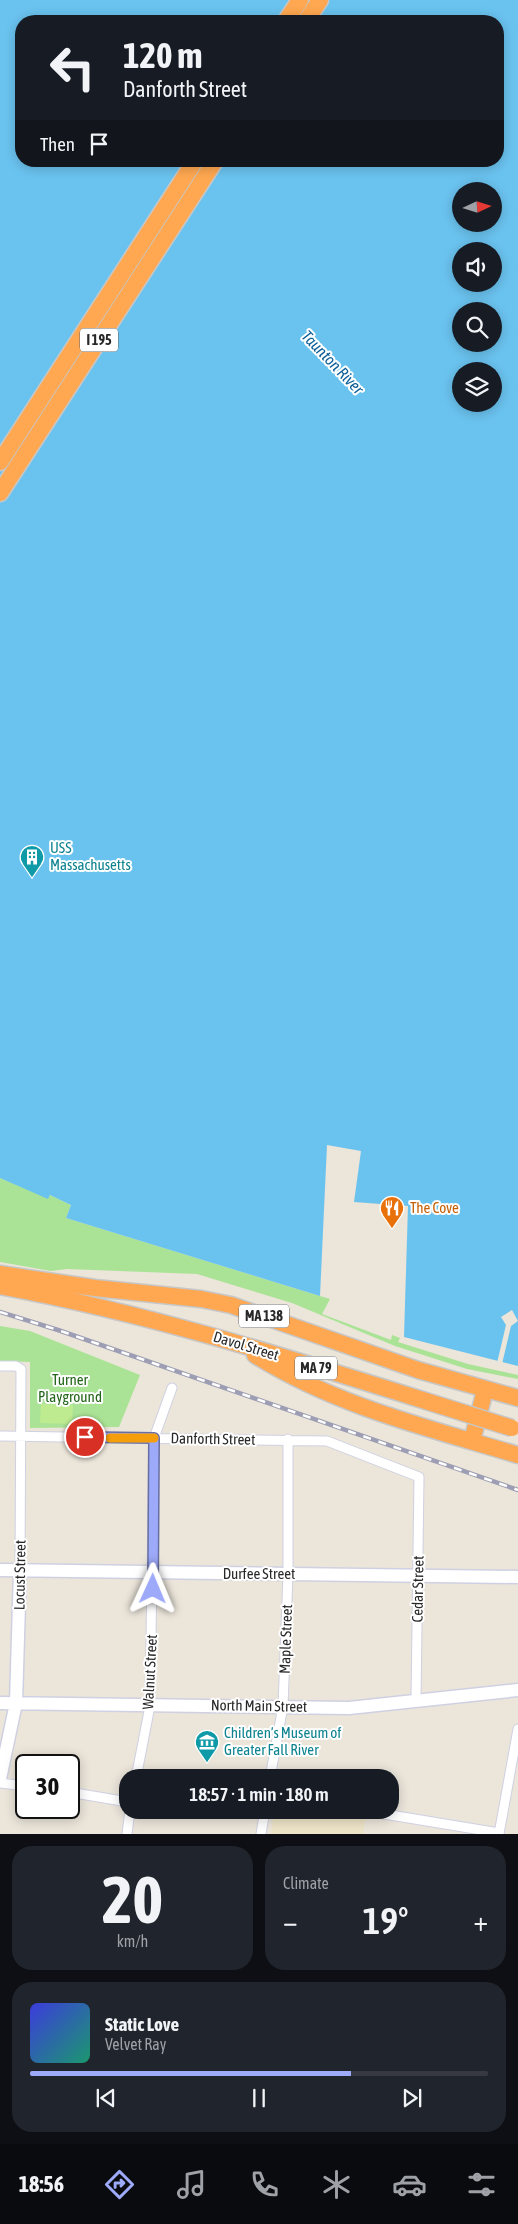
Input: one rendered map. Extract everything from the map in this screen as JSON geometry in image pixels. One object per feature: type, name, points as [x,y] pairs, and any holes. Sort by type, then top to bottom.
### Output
[{"type":"highway","points":[[290,15],[300,0]]},
{"type":"highway","points":[[310,15],[320,0]]},
{"type":"highway","name":"I 195","points":[[0,462],[191,167]]},
{"type":"highway","name":"I 195","points":[[0,493],[211,167]]},
{"type":"highway","name":"MA 138","points":[[0,1274],[95,1288],[201,1299],[231,1306],[403,1366],[518,1398]]},
{"type":"highway","name":"Davol Street","points":[[0,1286],[48,1295],[164,1322],[515,1428]]},
{"type":"highway","points":[[0,1294],[48,1295]]},
{"type":"highway","points":[[236,1344],[282,1372],[364,1409],[518,1456]]},
{"type":"highway","points":[[472,1441],[485,1390]]},
{"type":"main road","name":"Durfee Street","points":[[0,1570],[518,1577]]},
{"type":"main road","name":"Locust Street","points":[[0,1781],[16,1703],[20,1570]]},
{"type":"main road","name":"North Main Street","points":[[0,1703],[349,1708],[518,1690]]},
{"type":"street","name":"Locust Street","points":[[0,1366],[16,1366],[22,1369],[20,1570]]},
{"type":"street","name":"Walnut Street","points":[[138,1769],[150,1706],[154,1438],[172,1388]]},
{"type":"street","name":"Danforth Street","points":[[0,1436],[328,1441],[419,1477]]},
{"type":"street","name":"Maple Street","points":[[272,1769],[283,1706],[288,1574],[288,1439]]},
{"type":"street","name":"Cedar Street","points":[[416,1700],[419,1477]]},
{"type":"street","points":[[399,1817],[499,1834],[516,1749],[518,1729]]},
{"type":"street","points":[[0,1781],[15,1784]]},
{"type":"street","points":[[80,1794],[119,1800]]},
{"type":"street","points":[[126,1834],[128,1819]]},
{"type":"street","points":[[261,1834],[264,1819]]},
{"type":"shaded area","points":[[273,1819],[366,1819],[363,1834],[271,1834]]},
{"type":"green space","points":[[0,1178],[48,1198],[50,1195],[71,1205],[66,1218],[330,1299],[322,1314],[391,1340],[392,1335],[400,1338],[398,1342],[468,1364],[518,1375],[518,1379],[467,1369],[395,1346],[292,1303],[197,1274],[67,1269],[51,1271],[0,1262]]},
{"type":"green space","name":"Turner Playground","points":[[0,1326],[30,1331],[140,1375],[119,1427],[30,1428],[30,1362],[0,1361]]},
{"type":"green space","points":[[41,1404],[73,1405],[72,1424],[40,1423]]},
{"type":"water","name":"Taunton River","points":[[0,0],[518,0],[518,1366],[404,1337],[408,1206],[354,1202],[361,1151],[327,1145],[320,1296],[66,1218],[71,1205],[50,1195],[48,1199],[0,1178]]},
{"type":"pier","points":[[512,1310],[518,1321],[511,1326],[502,1364],[497,1363],[506,1325],[501,1317]]},
{"type":"railway","points":[[0,1312],[58,1330],[518,1490]]},
{"type":"slow traffic","points":[[110,1438],[154,1438]]},
{"type":"place","name":"USS Massachusetts","points":[[32,878]]},
{"type":"place","name":"The Cove","points":[[392,1229]]},
{"type":"place","name":"Children’s Museum of Greater Fall River","points":[[207,1763]]},
{"type":"route","points":[[85,1437],[154,1438],[153,1589]]}]
